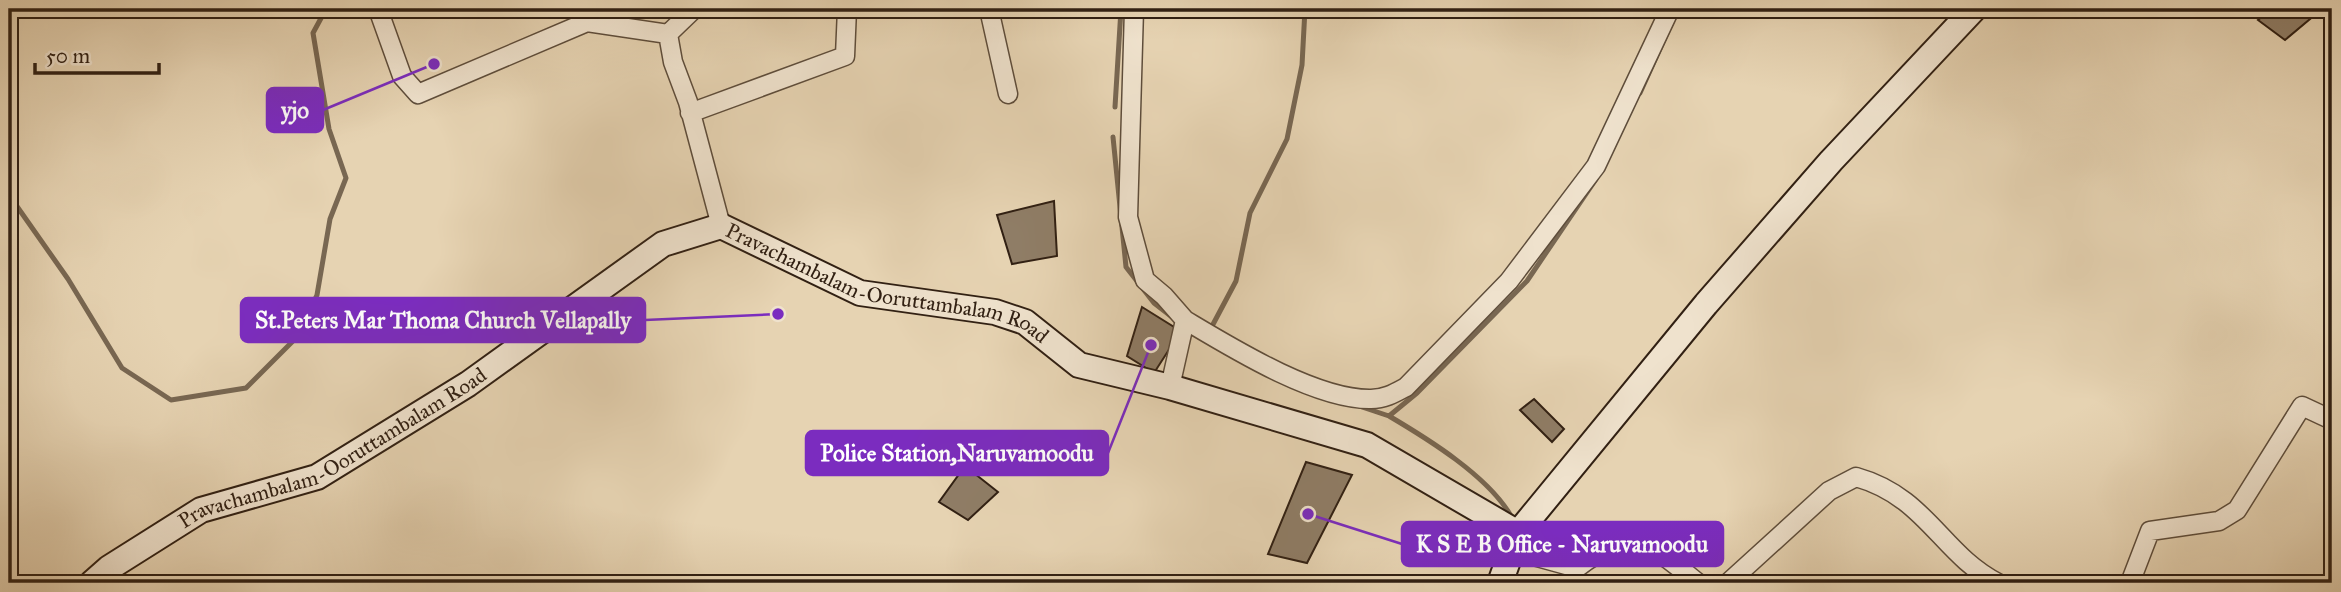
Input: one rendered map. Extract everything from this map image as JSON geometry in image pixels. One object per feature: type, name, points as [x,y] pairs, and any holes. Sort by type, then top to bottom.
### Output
[{"type":"street","points":[[378,9],[402,76],[418,94],[587,22],[668,34]]},
{"type":"street","points":[[668,34],[694,9]]},
{"type":"street","points":[[690,113],[845,56],[847,9]]},
{"type":"street","points":[[989,9],[1008,94]]},
{"type":"street","points":[[1134,9],[1128,217],[1145,280],[1192,324],[1239,353],[1336,393],[1369,399],[1387,398],[1406,387],[1509,281],[1596,166],[1670,9]]},
{"type":"street","points":[[1500,583],[1515,542],[1706,304],[1830,161],[1974,9]]},
{"type":"street","points":[[668,34],[673,62],[722,226]]},
{"type":"street","name":"Pravachambalam-Ooruttambalam Road","points":[[92,583],[109,568],[201,510],[317,477],[468,384],[663,244],[722,226],[860,293],[995,312],[1025,322],[1079,365],[1170,387],[1367,445],[1515,542]]},
{"type":"street","points":[[1170,387],[1192,324]]},
{"type":"street","points":[[2130,583],[2150,531],[2218,521],[2237,510],[2302,406],[2332,420]]},
{"type":"street","points":[[1728,583],[1829,491],[1856,477],[1881,484],[1914,506],[1982,575],[1998,583]]},
{"type":"street","points":[[1515,542],[1577,568],[1597,553],[1629,542],[1660,552],[1698,583]]},
{"type":"building","points":[[2271,9],[2283,12],[2288,9],[2322,9],[2285,40],[2258,20]]},
{"type":"building","points":[[1054,201],[1057,256],[1012,264],[997,215]]},
{"type":"building","points":[[1142,307],[1174,327],[1179,334],[1154,373],[1127,356]]},
{"type":"building","points":[[1534,399],[1564,429],[1552,442],[1520,410]]},
{"type":"building","points":[[1306,462],[1352,475],[1307,563],[1268,554]]},
{"type":"building","points":[[965,466],[998,492],[968,520],[939,502]]},
{"type":"building","points":[[1526,577],[1548,582],[1548,583],[1524,583]]},
{"type":"waterway","points":[[9,195],[68,279],[122,368],[171,400],[246,388],[296,338],[317,295],[330,219],[346,178],[329,129],[313,33],[326,9]]},
{"type":"waterway","points":[[1115,107],[1121,9]]},
{"type":"waterway","points":[[1210,330],[1236,281],[1250,213],[1287,139],[1302,65],[1305,9]]},
{"type":"waterway","points":[[1640,93],[1672,22]]},
{"type":"waterway","points":[[1113,137],[1126,267],[1154,303],[1172,317]]},
{"type":"waterway","points":[[1356,405],[1389,416],[1417,393],[1527,281],[1596,179]]},
{"type":"waterway","points":[[1389,416],[1439,447],[1473,473],[1501,501],[1511,516]]},
{"type":"waterway","points":[[1566,579],[1569,583]]},
{"type":"place","name":"yjo","points":[[434,64]]},
{"type":"place","name":"St.Peters Mar Thoma Church Vellapally","points":[[778,314]]},
{"type":"place","name":"Police Station,Naruvamoodu","points":[[1151,345]]},
{"type":"place","name":"K S E B Office - Naruvamoodu","points":[[1308,514]]}]
